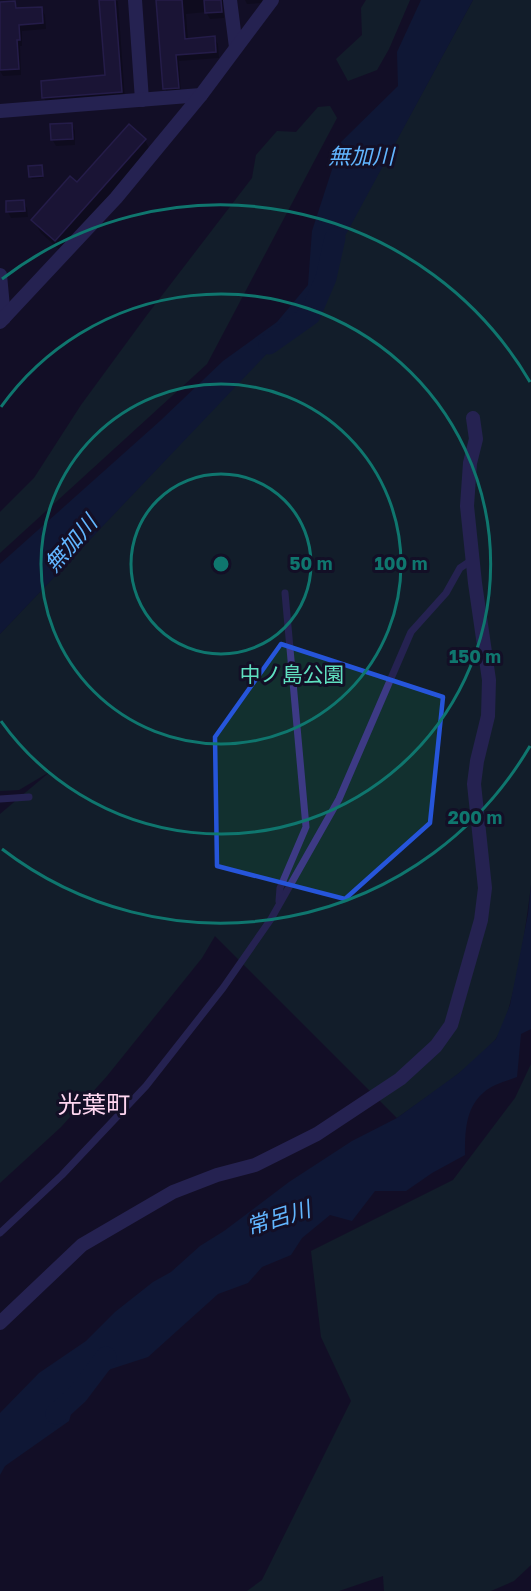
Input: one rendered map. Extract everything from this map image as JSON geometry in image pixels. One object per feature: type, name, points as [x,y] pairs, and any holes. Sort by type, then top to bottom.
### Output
[{"type":"street","points":[[135,0],[142,100]]},
{"type":"street","points":[[230,0],[236,47]]},
{"type":"street","points":[[2,320],[117,198],[201,95],[272,0]]},
{"type":"street","points":[[0,111],[201,95]]},
{"type":"street","points":[[0,275],[2,320]]},
{"type":"street","points":[[0,1323],[82,1245],[173,1192],[217,1175],[255,1165],[317,1134],[400,1079],[436,1046],[451,1025],[480,920],[485,888],[474,784],[488,716],[489,681],[467,506],[470,463],[476,439],[473,418]]},
{"type":"lane","points":[[0,1233],[62,1175],[146,1086],[223,988],[279,904],[339,799],[411,632],[446,593],[459,568],[472,560]]},
{"type":"lane","points":[[279,904],[280,888],[306,827],[285,593]]},
{"type":"lane","points":[[0,799],[29,797]]},
{"type":"highlighted area","points":[[281,644],[443,697],[430,823],[345,899],[217,866],[215,737]]},
{"type":"green space","points":[[366,0],[410,0],[389,49],[377,70],[348,81],[336,59],[362,35],[361,8]]},
{"type":"green space","name":"中ノ島公園","points":[[473,0],[531,0],[531,885],[518,967],[508,1012],[494,1041],[483,1052],[448,1082],[397,1118],[215,936],[202,958],[107,1076],[61,1127],[0,1183],[0,814],[51,771],[19,790],[0,791],[0,634],[299,319]]},
{"type":"green space","points":[[330,106],[337,118],[207,364],[0,553],[0,512],[34,478],[81,405],[252,178],[256,155],[277,131],[296,132],[318,107]]},
{"type":"green space","points":[[531,1064],[531,1565],[514,1581],[491,1591],[384,1591],[383,1576],[339,1591],[247,1591],[262,1580],[351,1401],[321,1337],[311,1251],[453,1180],[515,1098]]},
{"type":"water","name":"無加川","points":[[421,0],[473,0],[300,319],[0,634],[0,564],[160,421],[223,361],[277,322],[308,285],[312,231],[341,142],[398,86],[397,52]]},
{"type":"water","points":[[531,885],[531,1029],[521,1034],[517,1077],[486,1090],[473,1106],[466,1130],[465,1155],[432,1173],[406,1191],[375,1191],[352,1221],[330,1215],[302,1238],[291,1255],[262,1267],[248,1283],[218,1294],[148,1357],[111,1369],[80,1383],[69,1421],[5,1466],[0,1475],[0,1413],[39,1373],[86,1341],[115,1312],[153,1282],[171,1272],[200,1246],[224,1231],[289,1182],[352,1141],[397,1118],[459,1073],[496,1039],[510,1005],[528,914]]},
{"type":"building","points":[[99,0],[115,0],[122,92],[42,98],[41,81],[105,75]]},
{"type":"building","points":[[156,0],[182,0],[185,39],[215,36],[216,52],[176,55],[179,88],[163,89]]},
{"type":"building","points":[[204,0],[221,0],[222,12],[205,13]]},
{"type":"building","points":[[15,1],[16,8],[42,7],[43,23],[19,25],[20,40],[17,40],[19,69],[0,70],[0,2]]},
{"type":"building","points":[[72,123],[73,139],[51,140],[50,124]]},
{"type":"building","points":[[129,124],[146,139],[55,241],[31,220],[70,176],[77,182]]},
{"type":"building","points":[[42,165],[43,176],[29,177],[28,166]]},
{"type":"building","points":[[24,200],[25,211],[6,212],[6,201]]},
{"type":"waterway","name":"無加川","points":[[269,344],[310,315],[326,278],[335,238]]},
{"type":"waterway","name":"常呂川","points":[[56,1414],[78,1394],[106,1357]]},
{"type":"district","name":"光葉町","points":[[94,1103]]}]
